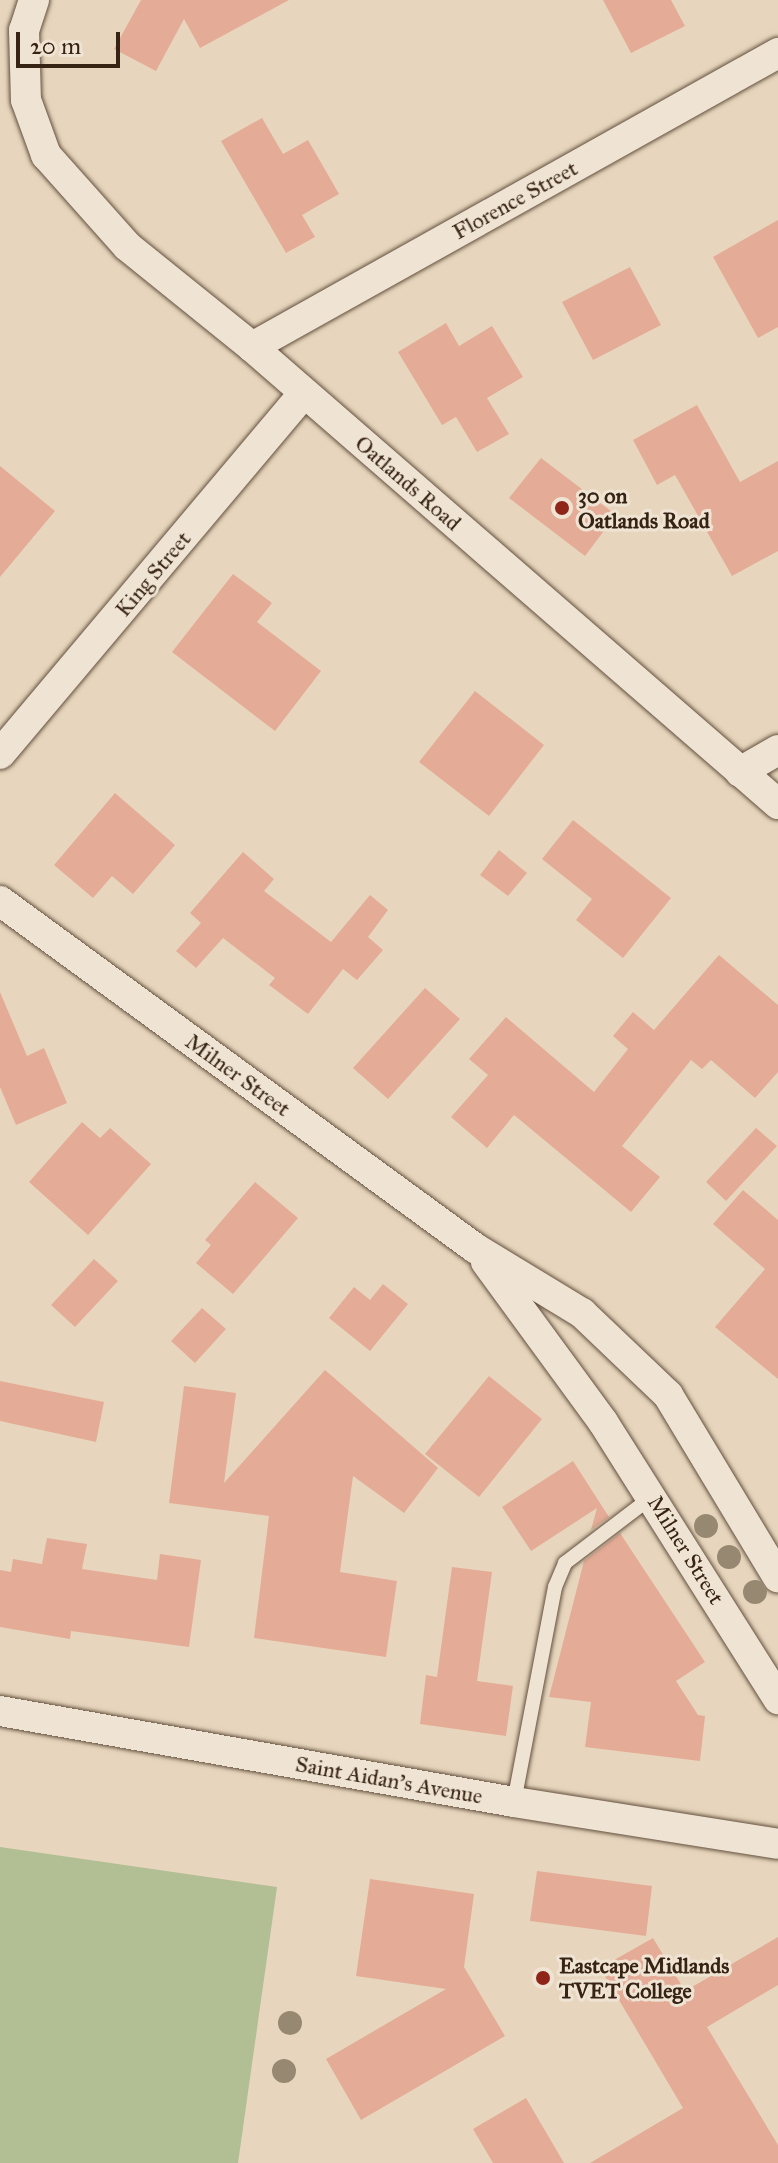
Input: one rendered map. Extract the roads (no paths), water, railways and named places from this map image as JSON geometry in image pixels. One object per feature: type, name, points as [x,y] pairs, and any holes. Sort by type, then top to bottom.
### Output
[{"type":"street","name":"Oatlands Road","points":[[34,0],[24,30],[26,100],[46,155],[127,246],[252,347],[778,804]]},
{"type":"street","name":"Florence Street","points":[[252,347],[778,53]]},
{"type":"street","name":"King Street","points":[[0,754],[304,393]]},
{"type":"street","points":[[740,772],[778,750]]},
{"type":"street","name":"Milner Street","points":[[0,901],[475,1248],[582,1313],[668,1395],[778,1577]]},
{"type":"street","name":"Milner Street","points":[[475,1248],[603,1422],[653,1496],[778,1699]]},
{"type":"street","name":"Saint Aidan's Avenue","points":[[0,1711],[514,1802],[778,1844]]},
{"type":"lane","points":[[514,1802],[555,1587],[565,1563],[653,1496]]},
{"type":"place","name":"30 on Oatlands Road","points":[[562,508]]},
{"type":"place","name":"Eastcape Midlands TVET College","points":[[543,1978]]}]
